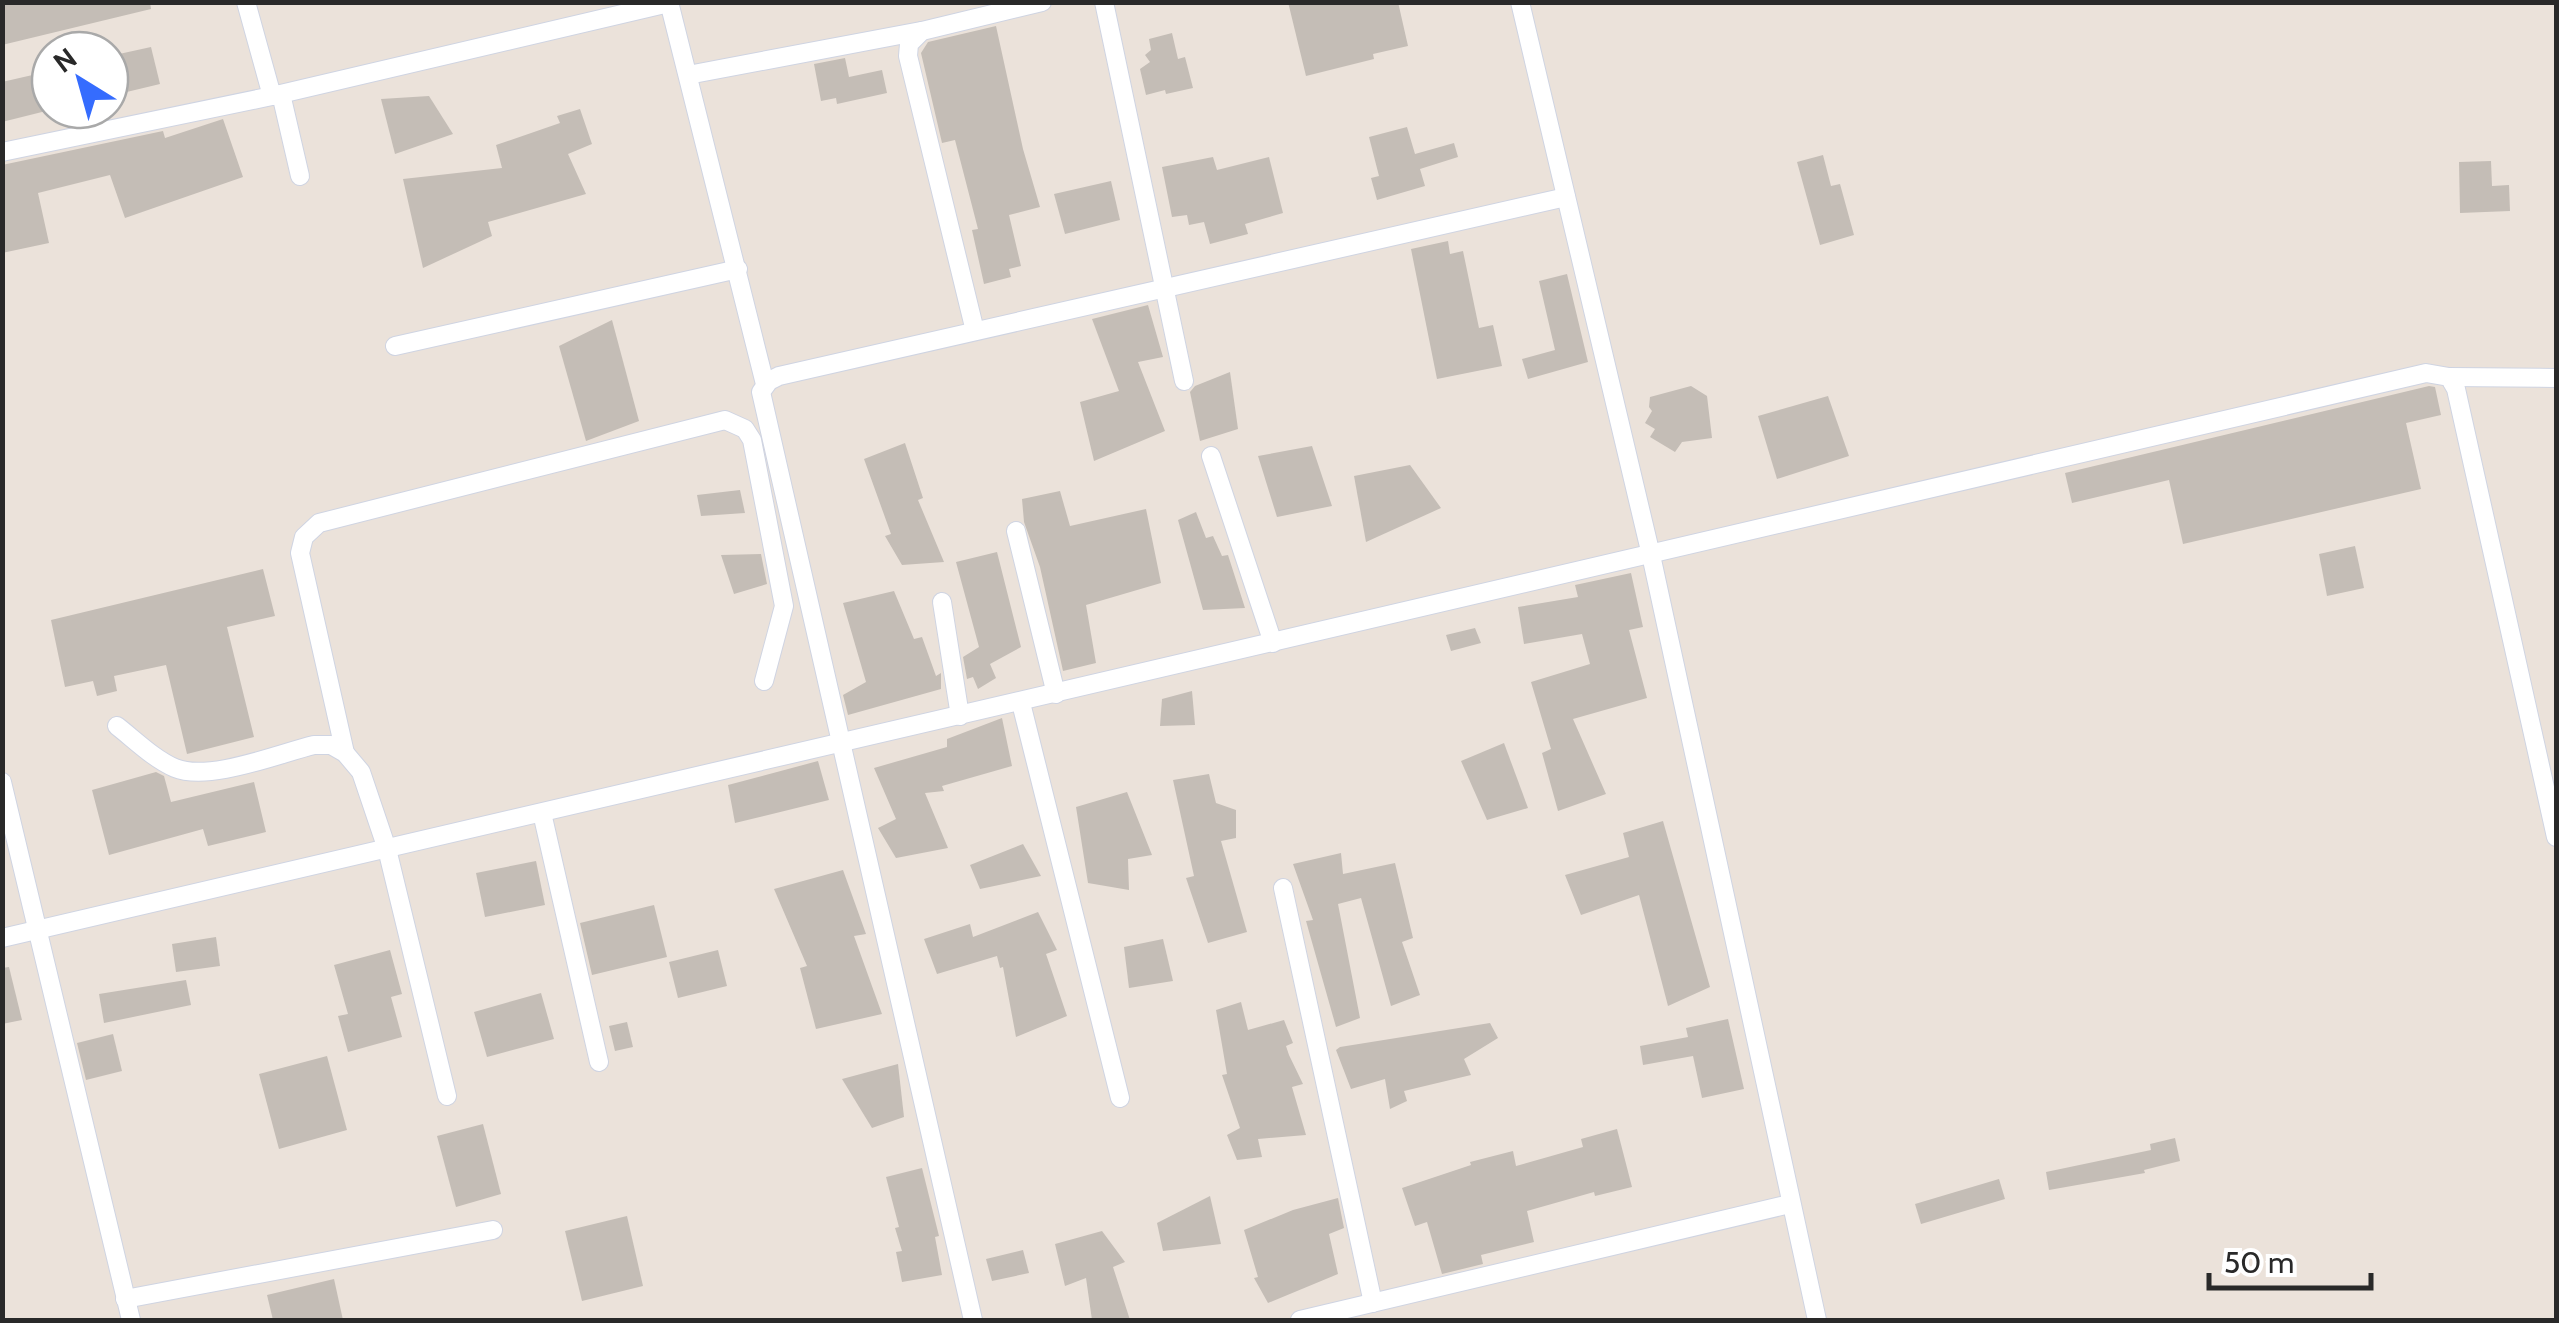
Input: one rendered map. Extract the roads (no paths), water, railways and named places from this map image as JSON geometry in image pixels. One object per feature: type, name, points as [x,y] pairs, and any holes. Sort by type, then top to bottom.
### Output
[{"type":"street","points":[[246,2],[300,176]]},
{"type":"street","points":[[688,75],[920,31],[1042,2]]},
{"type":"street","points":[[1104,2],[1184,381]]},
{"type":"street","points":[[1520,2],[1651,555],[1817,1320]]},
{"type":"street","points":[[2,152],[276,95],[669,3],[766,384]]},
{"type":"street","points":[[920,31],[908,44],[908,56],[974,331]]},
{"type":"street","points":[[973,1320],[761,392],[780,376],[1566,197]]},
{"type":"street","points":[[395,346],[738,268]]},
{"type":"street","points":[[2,938],[2426,373],[2448,377],[2556,378]]},
{"type":"street","points":[[2448,377],[2459,400],[2556,837]]},
{"type":"street","points":[[345,753],[300,553],[304,537],[319,523],[725,420],[746,429],[752,440],[784,606],[764,681]]},
{"type":"street","points":[[1210,456],[1274,644]]},
{"type":"street","points":[[1016,531],[1056,694]]},
{"type":"street","points":[[942,602],[960,716]]},
{"type":"street","points":[[1020,703],[1120,1098]]},
{"type":"street","points":[[117,726],[170,766],[186,772],[206,773],[314,745],[331,744],[345,753],[361,772],[387,849],[447,1096]]},
{"type":"street","points":[[2,782],[130,1320]]},
{"type":"street","points":[[542,814],[599,1062]]},
{"type":"street","points":[[1283,888],[1373,1303]]},
{"type":"street","points":[[1300,1320],[1790,1204]]},
{"type":"street","points":[[126,1299],[493,1230]]}]
